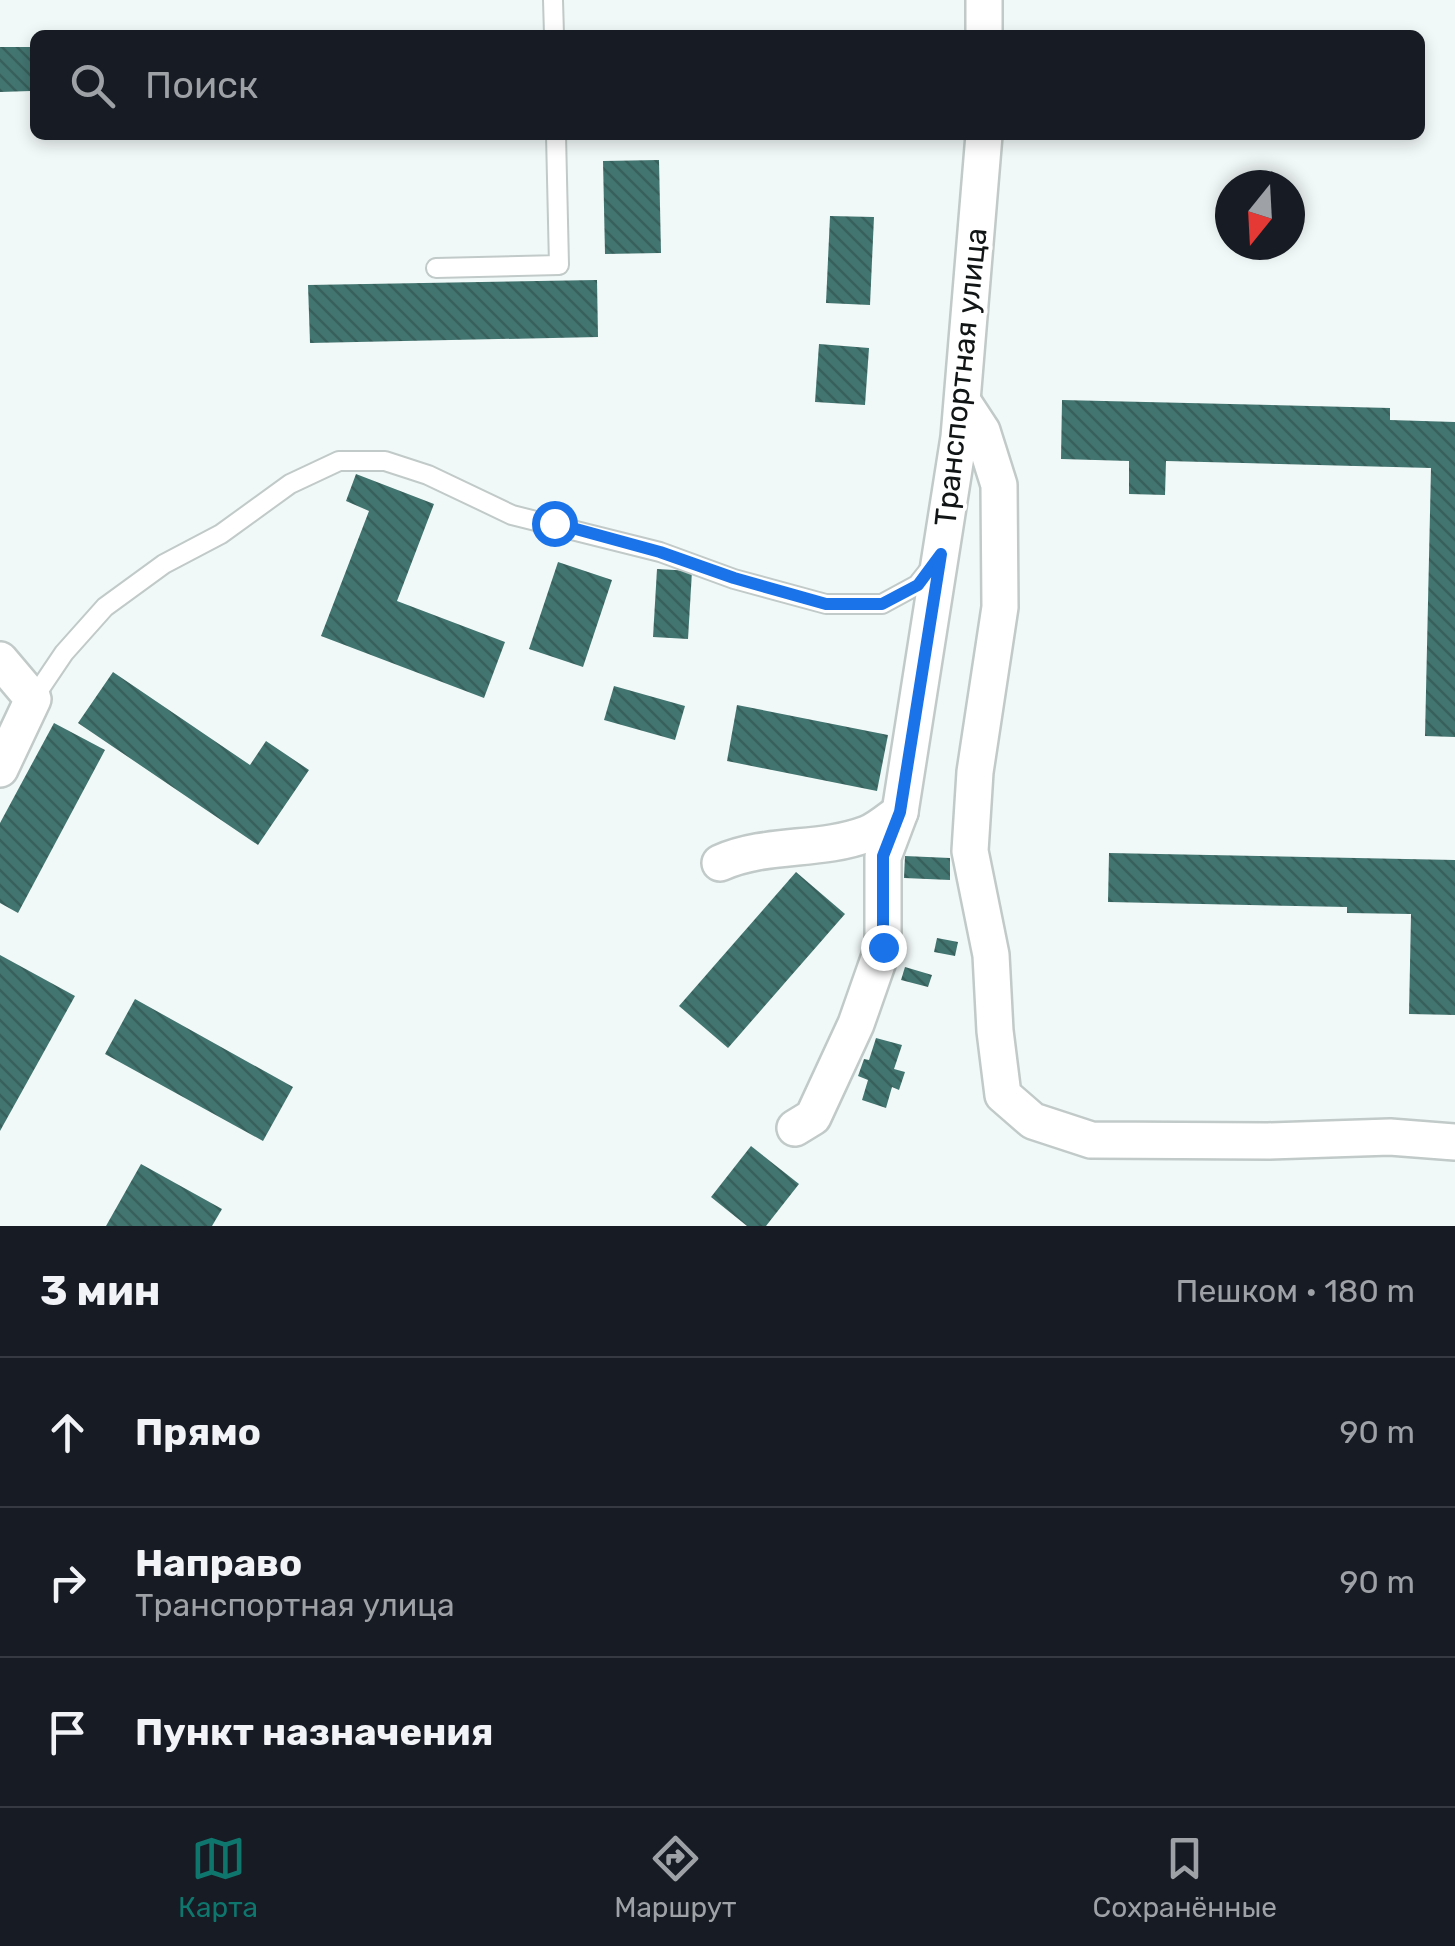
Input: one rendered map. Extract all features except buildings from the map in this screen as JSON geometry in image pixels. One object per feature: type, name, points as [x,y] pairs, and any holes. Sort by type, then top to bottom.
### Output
[{"type":"street","points":[[984,0],[984,30]]},
{"type":"street","name":"Транспортная улица","points":[[795,1128],[814,1117],[856,1024],[883,947],[883,856],[900,812],[963,402],[984,140]]},
{"type":"street","points":[[963,402],[982,431],[999,485],[1000,607],[975,772],[970,851],[991,954],[1003,1095],[1034,1121],[1091,1140],[1268,1142],[1390,1137],[1455,1142]]},
{"type":"street","points":[[0,660],[33,700],[0,769]]},
{"type":"street","points":[[720,863],[740,854],[829,844],[871,833],[900,812]]},
{"type":"lane","points":[[553,0],[554,30]]},
{"type":"lane","points":[[436,268],[558,265],[556,140]]},
{"type":"lane","points":[[33,700],[64,653],[105,607],[164,564],[221,534],[290,484],[340,461],[385,461],[428,475],[512,516],[554,523],[660,552],[826,604],[882,604],[918,585],[941,554]]},
{"type":"route","points":[[554,523],[826,604],[882,604],[918,585],[941,554],[900,812],[883,856],[883,947]]}]
